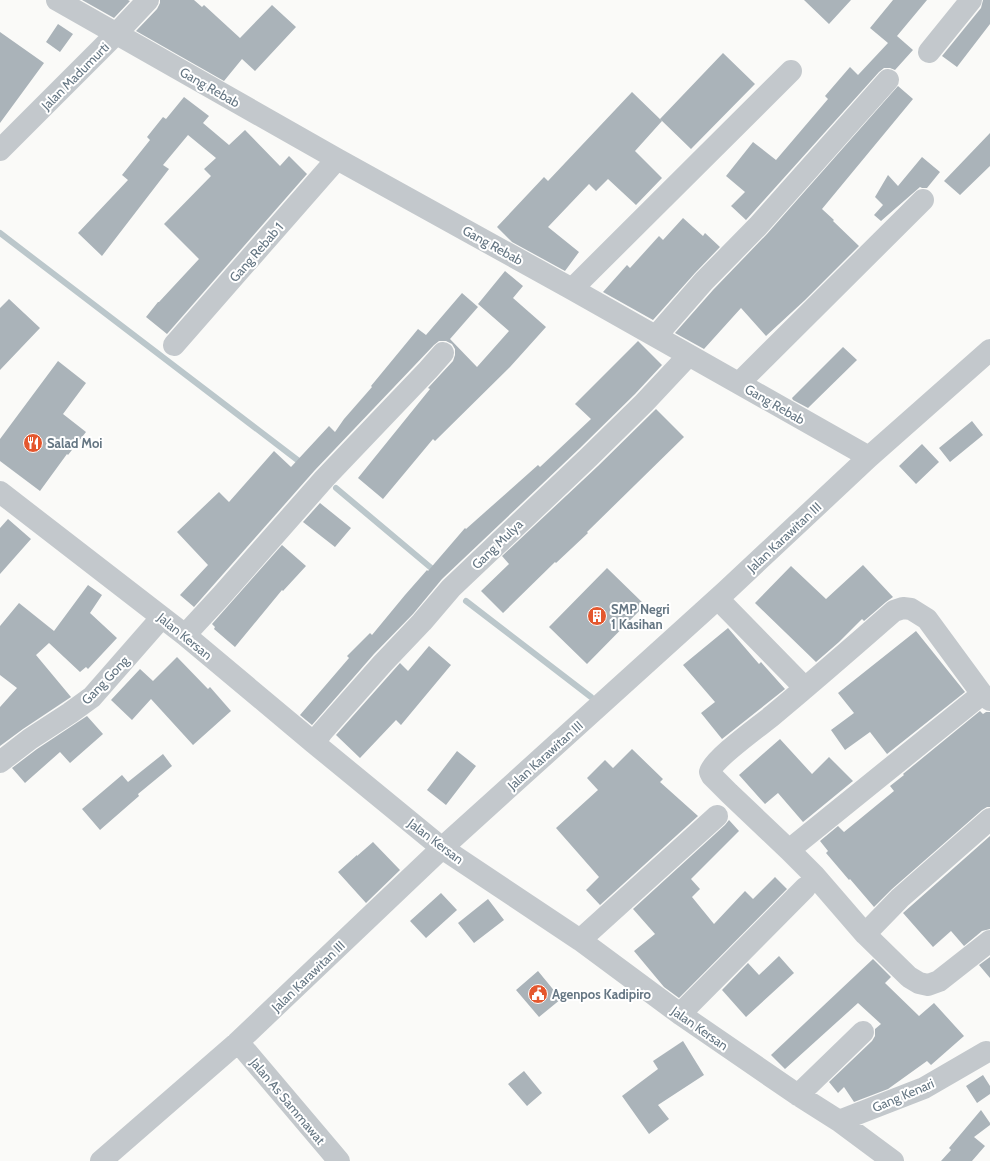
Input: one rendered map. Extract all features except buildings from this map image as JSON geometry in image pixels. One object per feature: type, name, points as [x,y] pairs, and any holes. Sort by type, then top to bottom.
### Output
[{"type":"street","name":"Gang Rebab","points":[[56,0],[869,457]]},
{"type":"street","name":"Jalan Madumurti","points":[[0,150],[117,34],[148,0]]},
{"type":"street","points":[[929,52],[971,0]]},
{"type":"street","points":[[572,289],[791,71]]},
{"type":"street","points":[[656,336],[704,281],[758,226],[810,169],[888,80]]},
{"type":"street","name":"Gang Rebab 1","points":[[174,345],[338,159]]},
{"type":"street","points":[[739,383],[923,200]]},
{"type":"street","name":"Jalan Karawitan III","points":[[101,1161],[238,1042],[442,848],[722,595],[869,457],[990,350]]},
{"type":"street","points":[[185,635],[324,479],[423,376],[443,353]]},
{"type":"street","name":"Gang Mulya","points":[[314,743],[322,732],[451,588],[589,457],[644,403],[689,355]]},
{"type":"street","name":"Jalan Kersan","points":[[0,492],[185,635],[442,848],[580,940],[680,1014],[798,1095],[839,1121],[893,1161]]},
{"type":"street","points":[[722,595],[742,606],[810,684]]},
{"type":"street","points":[[790,850],[986,697],[927,619],[911,610],[903,608],[894,611],[810,684],[729,750],[711,768],[710,772],[712,776],[729,793],[790,850],[814,875],[865,934],[909,977],[919,983],[928,985],[939,981],[990,941]]},
{"type":"street","name":"Gang Gong","points":[[0,762],[30,739],[92,697],[162,617]]},
{"type":"street","points":[[580,940],[717,816]]},
{"type":"street","points":[[865,934],[900,898],[990,819]]},
{"type":"street","points":[[680,1014],[805,888]]},
{"type":"street","points":[[798,1095],[863,1032]]},
{"type":"street","name":"Jalan As Sammawat","points":[[238,1042],[339,1161]]},
{"type":"street","name":"Gang Kenari","points":[[839,1121],[924,1088],[986,1052]]},
{"type":"waterway","points":[[0,233],[304,465]]},
{"type":"waterway","points":[[336,488],[436,572]]},
{"type":"waterway","points":[[466,601],[591,697]]},
{"type":"place","name":"Salad Moi","points":[[33,443]]},
{"type":"place","name":"SMP Negri 1 Kasihan","points":[[597,616]]},
{"type":"place","name":"Agenpos Kadipiro","points":[[538,994]]}]
